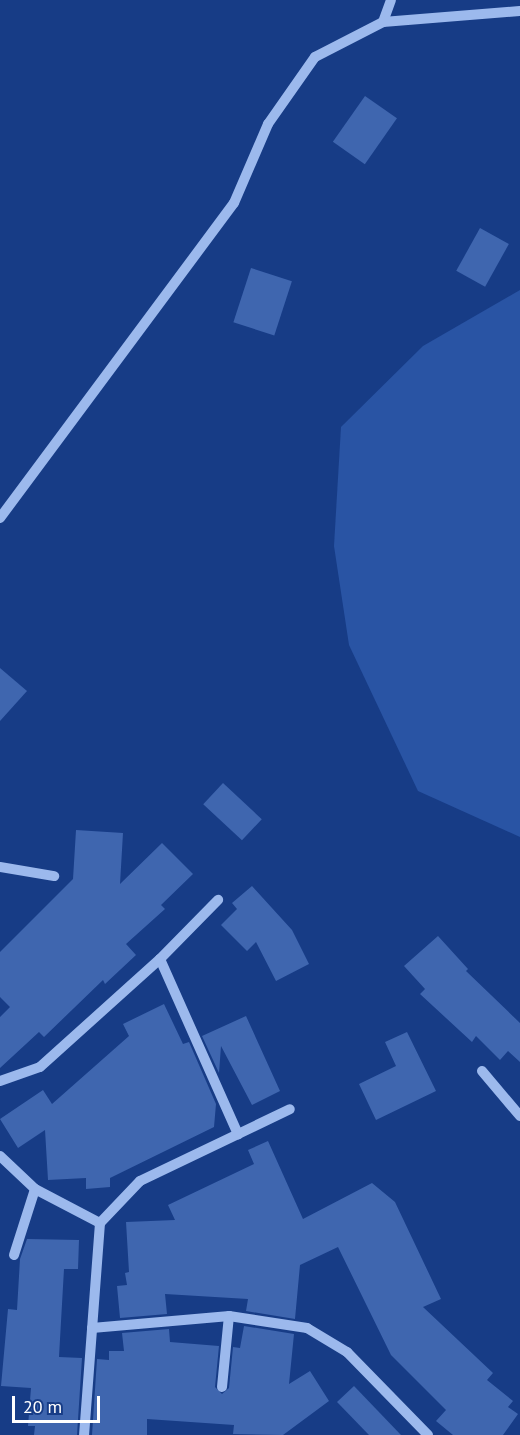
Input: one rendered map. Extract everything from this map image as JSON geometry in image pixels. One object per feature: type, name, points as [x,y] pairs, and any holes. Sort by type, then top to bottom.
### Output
[{"type":"street","points":[[383,22],[391,0]]},
{"type":"street","points":[[0,518],[234,203],[268,124],[315,57],[383,22],[520,11]]},
{"type":"street","points":[[0,867],[54,876]]},
{"type":"street","points":[[0,1081],[40,1067],[160,959],[218,900]]},
{"type":"street","points":[[160,959],[238,1134]]},
{"type":"street","points":[[482,1071],[520,1116]]},
{"type":"street","points":[[84,1435],[100,1223],[140,1181],[290,1108]]},
{"type":"street","points":[[0,1156],[35,1190],[100,1223]]},
{"type":"street","points":[[14,1255],[35,1190]]},
{"type":"street","points":[[92,1328],[229,1316],[307,1328],[347,1352],[428,1435]]},
{"type":"street","points":[[222,1387],[229,1316]]},
{"type":"shaded area","points":[[520,290],[520,837],[418,791],[349,645],[334,546],[341,427],[423,346]]},
{"type":"building","points":[[365,96],[397,118],[365,164],[333,142]]},
{"type":"building","points":[[480,228],[509,244],[485,287],[456,271]]},
{"type":"building","points":[[251,268],[292,281],[274,335],[233,322]]},
{"type":"building","points":[[0,668],[27,691],[0,721]]},
{"type":"building","points":[[223,783],[262,819],[242,840],[203,804]]},
{"type":"building","points":[[76,830],[123,833],[120,884],[162,843],[193,874],[161,905],[165,909],[126,944],[136,955],[105,984],[103,980],[44,1037],[39,1032],[0,1068],[0,1017],[10,1007],[0,997],[0,952],[73,879]]},
{"type":"building","points":[[252,886],[292,930],[309,964],[276,981],[256,942],[247,951],[221,925],[237,909],[232,903]]},
{"type":"building","points":[[438,936],[468,969],[466,971],[520,1023],[520,1062],[508,1051],[500,1060],[476,1036],[472,1042],[420,994],[425,989],[404,966]]},
{"type":"building","points":[[164,1004],[183,1044],[189,1042],[216,1104],[214,1127],[110,1178],[110,1187],[86,1189],[86,1178],[48,1180],[45,1130],[18,1148],[0,1119],[43,1090],[52,1104],[129,1036],[123,1024]]},
{"type":"building","points":[[246,1016],[280,1091],[252,1105],[221,1046],[219,1073],[202,1036]]},
{"type":"building","points":[[407,1032],[436,1091],[376,1120],[359,1084],[396,1066],[385,1042]]},
{"type":"building","points":[[268,1141],[303,1219],[372,1183],[395,1202],[441,1299],[423,1307],[493,1373],[487,1380],[513,1401],[508,1407],[518,1414],[503,1435],[453,1435],[436,1421],[446,1410],[391,1355],[338,1247],[300,1265],[295,1319],[246,1311],[248,1299],[165,1294],[167,1314],[120,1318],[117,1286],[127,1285],[125,1273],[129,1272],[126,1222],[175,1220],[168,1205],[254,1164],[248,1150]]},
{"type":"building","points":[[27,1239],[79,1240],[78,1269],[64,1269],[59,1357],[82,1358],[77,1435],[34,1435],[35,1426],[28,1426],[31,1388],[1,1386],[8,1309],[17,1310],[20,1259]]},
{"type":"building","points":[[244,1326],[294,1334],[289,1384],[310,1371],[329,1401],[283,1435],[233,1434],[234,1425],[147,1419],[147,1435],[92,1435],[97,1359],[109,1360],[109,1351],[124,1351],[122,1333],[169,1329],[170,1342],[219,1346],[215,1387],[222,1394],[229,1388],[233,1347],[240,1348]]},
{"type":"building","points":[[354,1386],[401,1435],[369,1435],[337,1402]]}]
